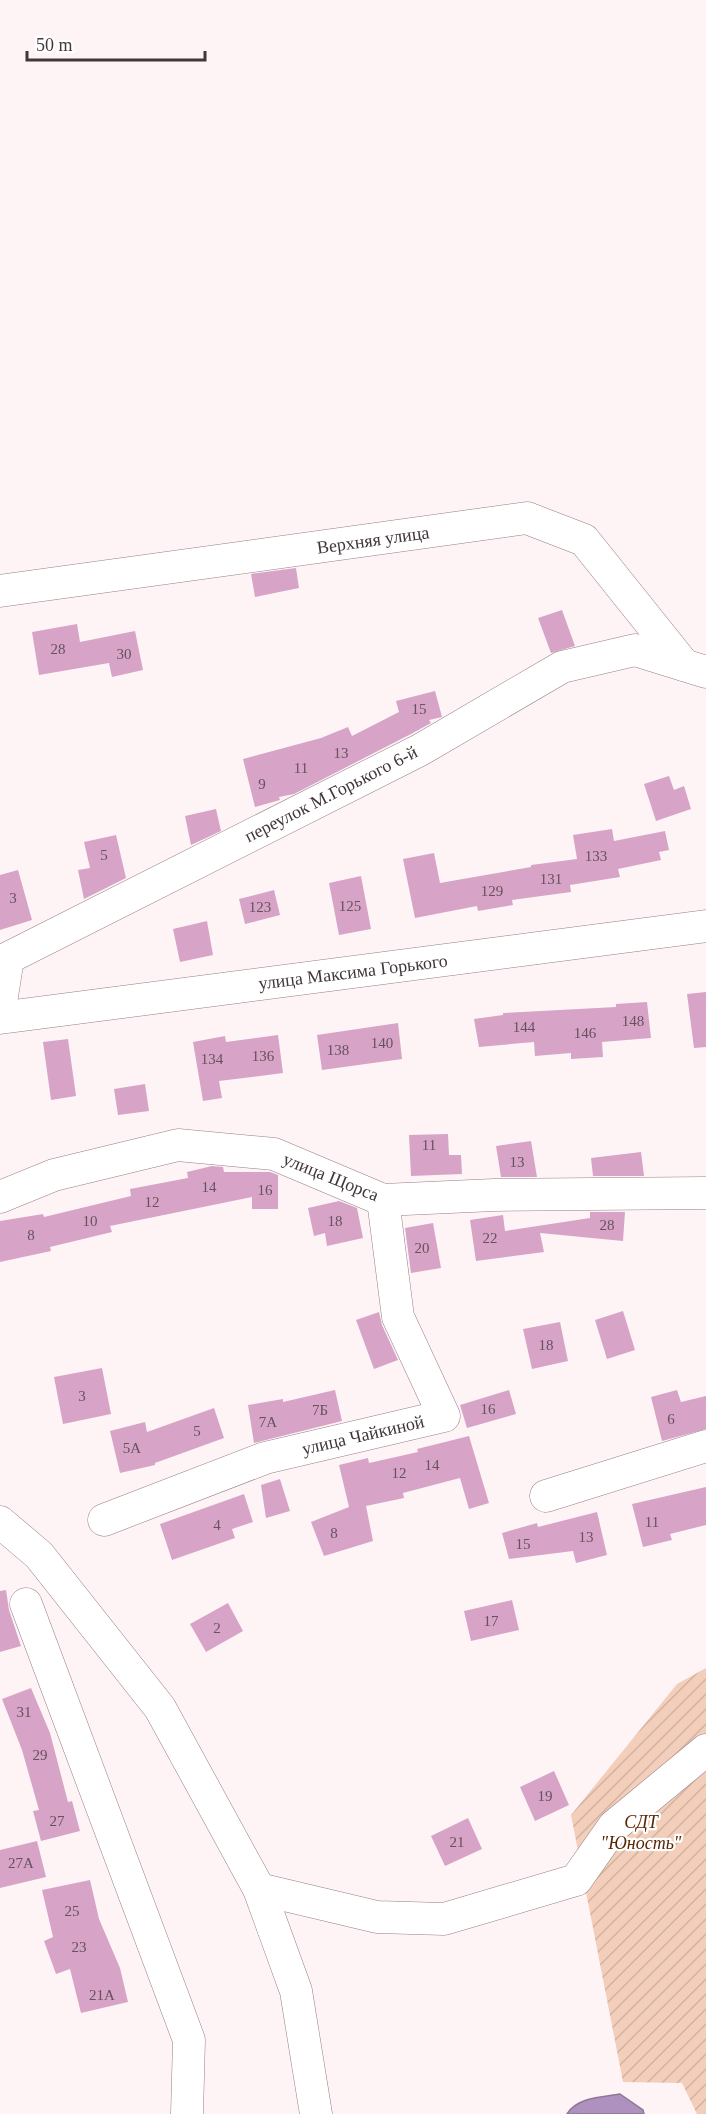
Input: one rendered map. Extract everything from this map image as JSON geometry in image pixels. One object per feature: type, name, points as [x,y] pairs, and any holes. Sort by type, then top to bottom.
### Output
[{"type":"street","name":"Верхняя улица","points":[[0,591],[527,518],[584,540],[695,669]]},
{"type":"street","name":"переулок М.Горького 6-й","points":[[0,1009],[8,958],[420,750],[562,667],[635,650],[695,669]]},
{"type":"street","name":"улица Максима Горького","points":[[0,1018],[706,926]]},
{"type":"street","name":"улица Щорса","points":[[0,1197],[54,1175],[178,1144],[274,1154],[383,1200],[494,1195],[706,1193]]},
{"type":"street","name":"улица Чайкиной","points":[[104,1520],[265,1458],[444,1416],[398,1317],[383,1200]]},
{"type":"street","points":[[546,1496],[706,1446]]},
{"type":"street","points":[[0,1522],[39,1555],[160,1708],[259,1889],[296,1991],[316,2114]]},
{"type":"street","points":[[26,1604],[189,2040],[187,2114]]},
{"type":"street","points":[[259,1889],[377,1917],[444,1919],[576,1880],[614,1826],[706,1750]]},
{"type":"green space","name":"СДТ \"Юность\"","points":[[706,1668],[706,2114],[697,2114],[682,2083],[623,2082],[571,1815],[677,1684]]},
{"type":"shaded area","points":[[620,2094],[643,2110],[644,2114],[567,2114],[571,2108],[584,2101]]},
{"type":"building","points":[[296,568],[299,588],[255,597],[251,574]]},
{"type":"building","points":[[562,610],[575,646],[551,653],[538,618]]},
{"type":"building","points":[[77,624],[80,642],[135,631],[143,670],[112,677],[109,663],[39,675],[32,632]]},
{"type":"building","points":[[435,691],[442,717],[429,720],[431,723],[411,734],[294,794],[279,797],[280,800],[255,807],[243,759],[321,738],[348,727],[352,736],[399,712],[396,701]]},
{"type":"building","points":[[669,776],[674,790],[684,786],[691,809],[656,821],[644,784]]},
{"type":"building","points":[[216,809],[221,831],[191,845],[185,816]]},
{"type":"building","points":[[612,829],[614,841],[665,831],[669,850],[659,852],[661,860],[618,869],[620,877],[570,885],[571,892],[512,900],[513,905],[478,911],[477,906],[415,918],[403,859],[434,853],[440,883],[531,867],[531,865],[577,859],[573,835]]},
{"type":"building","points":[[116,835],[126,878],[84,899],[78,870],[90,868],[84,842]]},
{"type":"building","points":[[18,870],[32,920],[0,930],[0,875]]},
{"type":"building","points":[[361,876],[371,929],[339,935],[329,883]]},
{"type":"building","points":[[274,890],[280,915],[245,924],[239,899]]},
{"type":"building","points":[[207,921],[213,955],[180,962],[173,929]]},
{"type":"building","points":[[706,992],[706,1047],[694,1048],[687,994]]},
{"type":"building","points":[[647,1002],[651,1038],[602,1042],[603,1057],[571,1059],[571,1053],[535,1056],[534,1042],[479,1047],[474,1019],[503,1015],[503,1013],[616,1007],[616,1004]]},
{"type":"building","points":[[398,1023],[402,1059],[322,1070],[317,1035]]},
{"type":"building","points":[[278,1035],[283,1073],[219,1081],[222,1098],[203,1101],[193,1042],[225,1036],[226,1042]]},
{"type":"building","points":[[68,1039],[76,1096],[51,1100],[43,1042]]},
{"type":"building","points":[[145,1084],[149,1111],[118,1115],[114,1089]]},
{"type":"building","points":[[448,1134],[449,1155],[461,1155],[462,1174],[411,1176],[409,1135]]},
{"type":"building","points":[[531,1141],[537,1177],[501,1177],[496,1146]]},
{"type":"building","points":[[641,1152],[644,1176],[593,1176],[591,1158]]},
{"type":"building","points":[[212,1166],[223,1167],[224,1172],[270,1172],[278,1175],[278,1209],[252,1209],[252,1197],[110,1226],[112,1232],[50,1247],[51,1251],[0,1262],[0,1221],[43,1214],[44,1217],[131,1196],[130,1189],[188,1178],[187,1172]]},
{"type":"building","points":[[339,1201],[357,1208],[363,1238],[327,1246],[325,1233],[314,1236],[308,1208]]},
{"type":"building","points":[[590,1212],[625,1212],[623,1241],[540,1233],[544,1252],[476,1261],[470,1220],[503,1215],[505,1231],[590,1218]]},
{"type":"building","points":[[433,1223],[441,1268],[411,1273],[405,1228]]},
{"type":"building","points":[[623,1311],[635,1350],[607,1359],[595,1320]]},
{"type":"building","points":[[379,1312],[382,1325],[398,1360],[374,1369],[356,1320]]},
{"type":"building","points":[[560,1322],[568,1361],[532,1369],[523,1329]]},
{"type":"building","points":[[102,1368],[111,1414],[63,1424],[54,1377]]},
{"type":"building","points":[[335,1390],[342,1421],[254,1443],[248,1405],[283,1399],[283,1402]]},
{"type":"building","points":[[509,1390],[516,1414],[467,1428],[460,1405]]},
{"type":"building","points":[[677,1390],[681,1402],[706,1396],[706,1429],[662,1441],[651,1397]]},
{"type":"building","points":[[214,1408],[224,1438],[155,1463],[155,1465],[120,1473],[110,1431],[145,1422],[147,1432]]},
{"type":"building","points":[[469,1436],[489,1503],[469,1509],[460,1478],[403,1493],[404,1498],[366,1506],[373,1541],[324,1556],[311,1522],[349,1507],[339,1465],[368,1458],[369,1463],[418,1452],[417,1449]]},
{"type":"building","points":[[280,1479],[290,1511],[266,1518],[261,1485]]},
{"type":"building","points":[[706,1487],[706,1525],[670,1534],[672,1540],[643,1547],[632,1504]]},
{"type":"building","points":[[244,1494],[253,1522],[232,1529],[235,1538],[172,1560],[160,1524]]},
{"type":"building","points":[[597,1512],[607,1555],[576,1563],[573,1551],[509,1559],[502,1533],[537,1523],[538,1527]]},
{"type":"building","points":[[6,1590],[9,1610],[21,1646],[0,1652],[0,1591]]},
{"type":"building","points":[[512,1600],[519,1630],[471,1641],[464,1611]]},
{"type":"building","points":[[228,1603],[243,1631],[206,1652],[190,1624]]},
{"type":"building","points":[[31,1688],[50,1733],[68,1802],[72,1801],[80,1831],[41,1841],[33,1811],[39,1810],[22,1750],[2,1699]]},
{"type":"building","points":[[554,1771],[569,1805],[535,1821],[520,1787]]},
{"type":"building","points":[[468,1818],[482,1849],[445,1866],[431,1836]]},
{"type":"building","points":[[37,1841],[46,1877],[0,1888],[0,1850]]},
{"type":"building","points":[[90,1880],[99,1919],[120,1968],[128,2002],[81,2013],[70,1969],[56,1974],[44,1941],[53,1937],[42,1890]]}]
